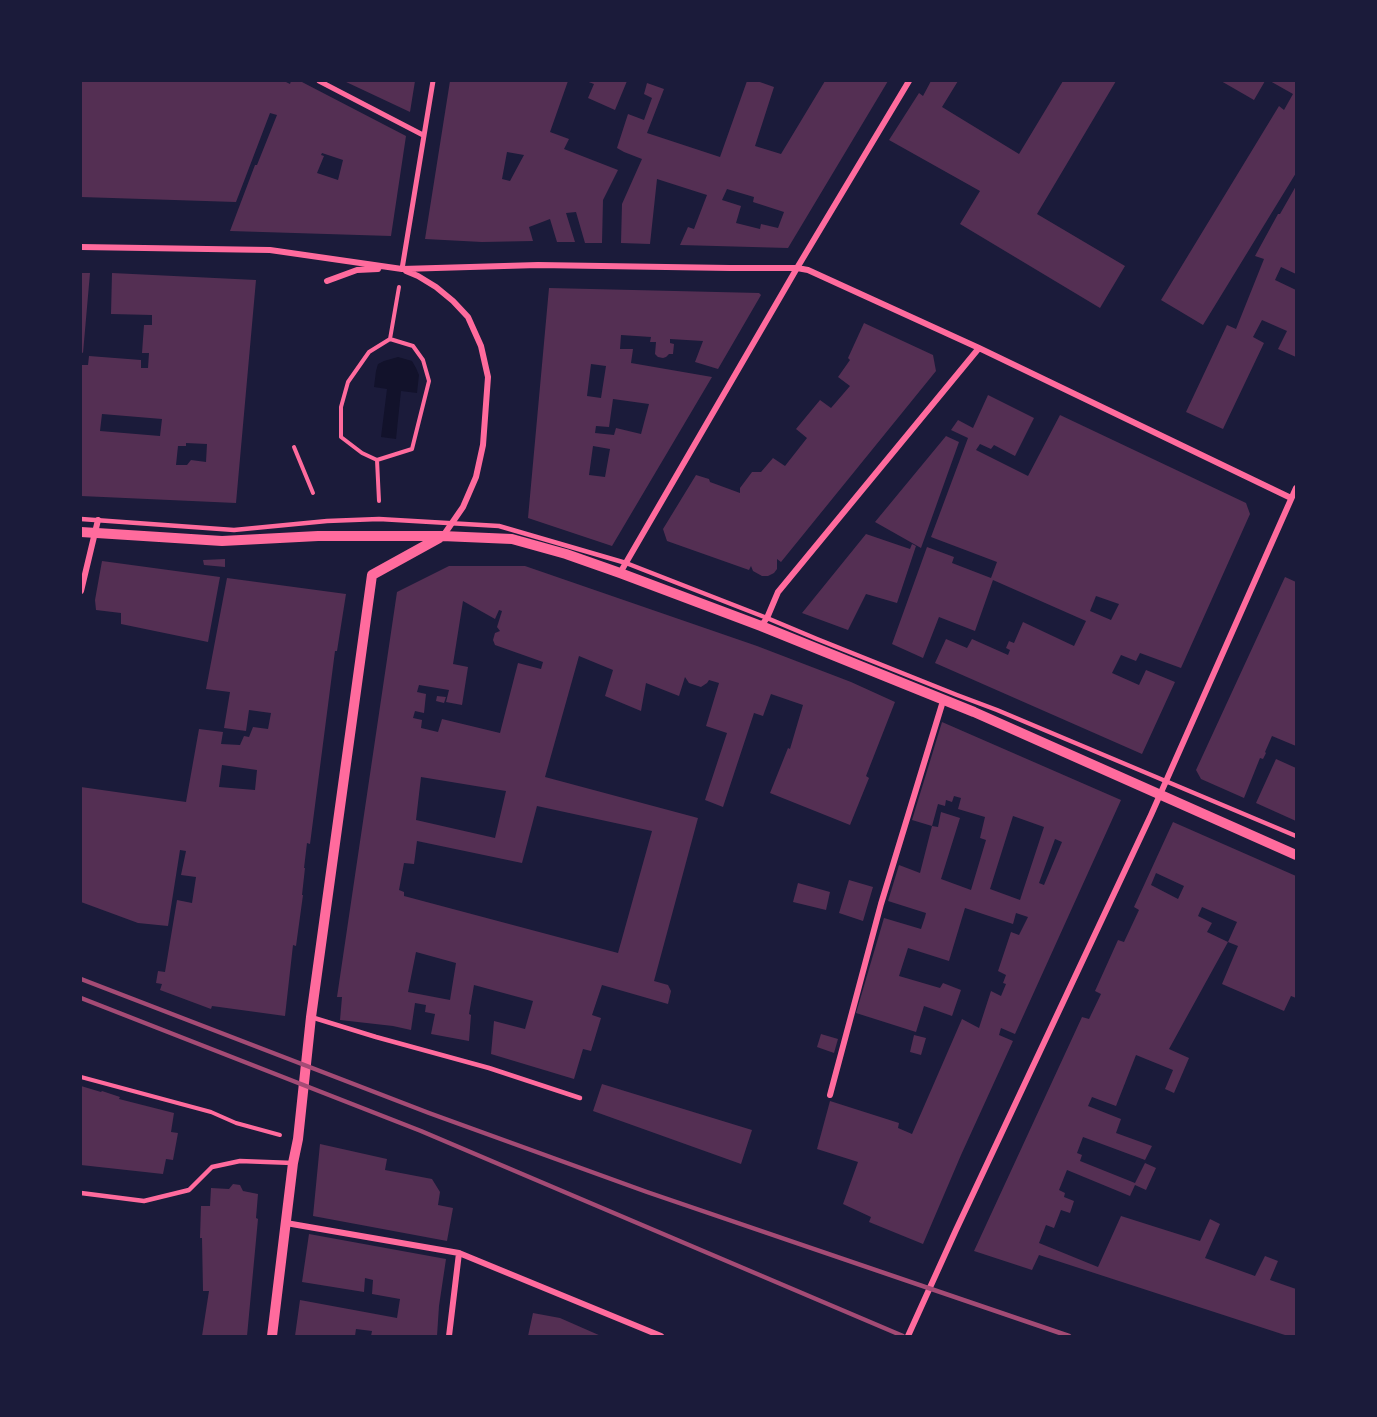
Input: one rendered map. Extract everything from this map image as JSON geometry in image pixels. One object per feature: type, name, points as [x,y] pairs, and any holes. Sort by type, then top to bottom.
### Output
[{"type":"street","points":[[319,81],[423,135]]},
{"type":"street","points":[[402,269],[433,81]]},
{"type":"street","points":[[623,568],[909,81]]},
{"type":"street","points":[[81,247],[270,250],[402,269],[436,287],[468,317],[481,346],[488,377],[483,445],[476,477],[463,507],[442,536],[372,575],[311,1017],[300,1123],[272,1336]]},
{"type":"street","points":[[327,281],[357,270],[538,265],[798,268],[808,270],[979,348],[1291,498]]},
{"type":"street","points":[[764,622],[778,592],[979,348]]},
{"type":"street","points":[[908,1336],[1166,781],[1296,488]]},
{"type":"street","points":[[81,591],[98,520]]},
{"type":"street","points":[[81,532],[222,541],[318,536],[442,536],[512,539],[623,568],[764,622],[1008,726],[1296,855]]},
{"type":"street","points":[[830,1095],[881,904],[943,700]]},
{"type":"street","points":[[286,1223],[459,1253],[661,1336]]},
{"type":"street","points":[[449,1336],[459,1253]]},
{"type":"lane","points":[[81,519],[234,530],[327,521],[379,519],[499,526],[623,568]]},
{"type":"lane","points":[[764,622],[817,639],[997,710],[1296,836]]},
{"type":"lane","points":[[311,1017],[489,1068],[580,1098]]},
{"type":"lane","points":[[81,1193],[144,1201],[189,1190],[212,1167],[240,1161],[293,1163]]},
{"type":"path","points":[[390,339],[413,346],[423,360],[429,381],[412,449],[377,460],[362,453],[341,437],[341,407],[348,382],[369,352],[390,339],[402,269]]},
{"type":"path","points":[[294,447],[314,493]]},
{"type":"path","points":[[377,460],[379,519]]},
{"type":"path","points":[[81,1077],[212,1112],[236,1123],[298,1139]]},
{"type":"shaded area","points":[[398,357],[412,361],[419,375],[417,393],[401,391],[396,439],[381,437],[387,389],[374,387],[378,364]]},
{"type":"building","points":[[81,81],[284,81],[290,84],[291,81],[300,81],[406,136],[391,236],[230,231],[277,115],[270,113],[236,202],[81,197]],"holes":[[[322,153],[343,160],[338,180],[317,173],[324,156],[321,155]]]},
{"type":"building","points":[[344,81],[415,81],[410,112]]},
{"type":"building","points":[[450,81],[568,81],[550,132],[569,139],[564,149],[618,170],[603,200],[602,243],[585,243],[576,212],[566,213],[575,242],[557,242],[550,219],[529,227],[533,241],[482,242],[425,239]],"holes":[[[507,152],[524,155],[510,181],[502,179]]]},
{"type":"building","points":[[586,81],[627,81],[615,110],[588,98],[594,84]]},
{"type":"building","points":[[747,81],[757,81],[774,87],[755,146],[781,154],[825,81],[888,81],[788,248],[680,245],[688,227],[694,229],[707,195],[657,179],[650,244],[621,243],[622,204],[642,159],[617,148],[628,114],[644,120],[652,98],[644,94],[647,83],[664,89],[647,133],[720,157]],"holes":[[[727,189],[754,197],[753,202],[784,212],[778,228],[761,224],[760,229],[736,223],[741,206],[722,200]]]},
{"type":"building","points":[[931,81],[958,81],[942,107],[1019,154],[1063,81],[1116,81],[1037,214],[1125,266],[1100,308],[960,224],[980,191],[889,140],[919,93],[923,96]]},
{"type":"building","points":[[1221,81],[1265,81],[1254,100]]},
{"type":"building","points":[[1270,81],[1296,81],[1296,173],[1203,325],[1161,300],[1279,106],[1284,110],[1293,94]]},
{"type":"building","points":[[1296,186],[1296,274],[1281,267],[1275,280],[1296,290],[1296,357],[1278,349],[1287,331],[1262,320],[1253,337],[1264,343],[1223,429],[1186,412],[1227,325],[1236,329],[1264,259],[1255,256]]},
{"type":"building","points":[[81,273],[90,273],[83,353],[81,352]]},
{"type":"building","points":[[112,273],[256,280],[236,503],[81,496],[81,365],[88,365],[89,356],[141,360],[141,368],[148,368],[149,353],[142,353],[144,325],[152,325],[152,315],[111,314]],"holes":[[[102,414],[162,419],[160,436],[100,431]],[[186,443],[207,444],[206,462],[191,460],[187,465],[176,465],[178,446],[186,446]]]},
{"type":"building","points":[[549,288],[759,293],[761,295],[718,369],[695,362],[703,341],[670,339],[670,343],[674,344],[673,354],[663,358],[655,354],[656,342],[650,342],[651,337],[621,335],[620,349],[633,349],[631,363],[712,377],[612,546],[528,518]],"holes":[[[591,364],[606,366],[601,398],[587,396]],[[613,399],[649,404],[641,434],[616,428],[614,435],[595,433],[596,426],[609,427]],[[593,446],[610,449],[605,477],[589,475]]]},
{"type":"building","points":[[864,323],[933,355],[936,371],[781,562],[777,559],[777,569],[774,573],[762,576],[753,571],[751,566],[749,570],[667,541],[663,529],[696,475],[740,493],[740,488],[752,472],[761,472],[773,458],[785,466],[807,438],[796,429],[820,400],[831,408],[850,386],[838,377],[850,360],[848,358]]},
{"type":"building","points":[[988,395],[1034,418],[1015,456],[994,445],[991,449],[980,444],[976,450],[1028,476],[1060,415],[1246,503],[1250,514],[1181,668],[1140,653],[1136,661],[1121,655],[1112,673],[1139,685],[1146,670],[1175,682],[1142,754],[935,663],[946,639],[967,648],[972,639],[1008,655],[1010,650],[1006,648],[1009,641],[1014,643],[1023,622],[1074,646],[1086,621],[993,580],[975,631],[939,617],[923,658],[892,644],[927,547],[954,557],[952,563],[991,578],[997,562],[931,537],[968,438],[951,430],[958,420],[973,428]],"holes":[[[1096,596],[1119,604],[1111,620],[1090,611]]]},
{"type":"building","points":[[946,436],[959,442],[921,548],[875,522]]},
{"type":"building","points":[[866,534],[910,549],[912,544],[916,546],[897,603],[866,594],[848,630],[802,613]]},
{"type":"building","points":[[225,559],[225,567],[204,565],[203,560]]},
{"type":"building","points":[[102,561],[220,577],[208,642],[121,624],[121,613],[96,610],[95,600]]},
{"type":"building","points":[[449,566],[525,566],[757,646],[851,682],[895,702],[866,776],[869,778],[850,825],[770,793],[788,748],[790,749],[803,705],[771,694],[763,716],[754,713],[723,807],[705,800],[727,733],[706,726],[719,683],[709,680],[701,687],[689,683],[685,677],[679,696],[646,683],[641,711],[605,696],[613,670],[579,656],[545,777],[698,818],[654,981],[668,985],[671,991],[668,1004],[602,985],[592,1015],[601,1018],[591,1051],[583,1049],[574,1079],[491,1054],[494,1021],[525,1029],[533,1001],[474,985],[469,1014],[471,1015],[469,1041],[431,1034],[435,1014],[425,1012],[426,1005],[415,1003],[411,1030],[340,1020],[342,997],[337,997],[397,592]],"holes":[[[463,601],[495,619],[499,610],[502,611],[497,627],[500,631],[495,633],[493,640],[495,645],[543,662],[541,669],[518,663],[500,733],[442,719],[438,732],[421,728],[422,720],[413,718],[415,711],[424,713],[426,694],[417,692],[419,685],[449,690],[446,702],[462,705],[468,667],[453,664]],[[421,777],[506,791],[495,838],[416,820]],[[537,806],[652,831],[618,953],[404,896],[404,892],[399,890],[404,863],[414,864],[417,841],[522,863]],[[416,952],[456,963],[450,1000],[408,992]]]},
{"type":"building","points":[[1285,577],[1296,582],[1296,746],[1272,736],[1263,759],[1260,758],[1244,798],[1201,779],[1196,770]]},
{"type":"building","points":[[227,578],[346,594],[337,651],[335,651],[310,844],[307,843],[303,895],[296,946],[293,945],[285,1016],[212,1006],[211,1009],[160,990],[162,984],[156,983],[158,971],[165,972],[177,900],[192,903],[196,877],[181,875],[186,851],[180,850],[168,926],[138,923],[81,902],[81,787],[186,802],[199,729],[223,732],[221,744],[240,745],[244,736],[249,737],[253,727],[268,729],[271,713],[249,710],[246,731],[224,728],[230,692],[206,689]],"holes":[[[222,765],[257,770],[255,790],[219,787]]]},
{"type":"building","points":[[437,696],[446,697],[444,703],[436,701]]},
{"type":"building","points":[[942,722],[1121,800],[1015,1034],[1001,1028],[999,1035],[1013,1041],[923,1244],[869,1222],[871,1217],[843,1204],[858,1162],[817,1149],[830,1101],[899,1123],[898,1128],[912,1134],[962,1019],[979,1028],[991,991],[1001,996],[1006,984],[1003,983],[1006,975],[998,971],[1011,932],[1019,935],[1028,917],[1016,913],[1013,924],[965,908],[949,961],[908,948],[899,976],[940,988],[943,983],[961,990],[952,1016],[924,1006],[916,1032],[856,1013],[884,918],[921,929],[926,913],[888,901],[899,865],[920,873],[932,826],[912,820]],"holes":[[[954,796],[961,798],[958,809],[985,817],[980,838],[986,840],[971,890],[941,879],[960,818],[941,812],[938,827],[932,826],[938,804],[945,806],[946,800],[952,802]],[[1013,816],[1044,827],[1020,900],[990,889]],[[1055,839],[1062,842],[1044,885],[1039,883]]]},
{"type":"building","points":[[1276,759],[1296,768],[1296,821],[1256,803]]},
{"type":"building","points":[[1173,822],[1296,876],[1296,998],[1291,996],[1284,1011],[1222,984],[1238,946],[1228,942],[1169,1049],[1189,1058],[1174,1093],[1165,1089],[1173,1070],[1136,1055],[1116,1106],[1092,1097],[1088,1106],[1121,1119],[1116,1133],[1152,1146],[1145,1160],[1083,1137],[1077,1153],[1082,1155],[1080,1161],[1135,1183],[1145,1163],[1156,1168],[1146,1190],[1135,1185],[1130,1196],[1067,1170],[1059,1190],[1065,1193],[1064,1197],[1074,1201],[1070,1213],[1061,1210],[1054,1228],[1046,1225],[1039,1243],[1098,1267],[1121,1216],[1200,1241],[1210,1219],[1220,1224],[1205,1258],[1255,1276],[1265,1256],[1278,1261],[1270,1280],[1296,1289],[1296,1336],[1288,1336],[1039,1255],[1032,1270],[974,1251],[1082,1017],[1089,1019],[1101,994],[1095,991],[1118,940],[1124,942],[1139,910],[1134,907]],"holes":[[[1156,873],[1184,886],[1178,899],[1151,885]],[[1202,907],[1237,922],[1228,942],[1207,932],[1212,923],[1198,916]]]},
{"type":"building","points":[[849,880],[873,887],[863,921],[839,913]]},
{"type":"building","points":[[798,883],[830,892],[826,910],[793,902]]},
{"type":"building","points":[[821,1034],[838,1039],[834,1053],[817,1047]]},
{"type":"building","points":[[914,1035],[926,1038],[921,1055],[910,1052]]},
{"type":"building","points":[[602,1084],[752,1130],[741,1164],[593,1111]]},
{"type":"building","points":[[81,1086],[120,1097],[119,1099],[174,1113],[171,1132],[178,1133],[173,1160],[166,1159],[163,1174],[81,1165]]},
{"type":"building","points":[[320,1144],[387,1159],[385,1170],[432,1179],[440,1192],[438,1205],[453,1208],[447,1241],[313,1216]]},
{"type":"building","points":[[233,1184],[240,1185],[243,1191],[258,1194],[256,1218],[258,1219],[247,1336],[202,1336],[209,1291],[203,1291],[201,1206],[210,1206],[211,1188],[229,1189]]},
{"type":"building","points":[[309,1234],[446,1259],[437,1336],[371,1336],[372,1331],[356,1329],[355,1336],[295,1336],[300,1300],[397,1318],[400,1299],[372,1294],[373,1280],[365,1278],[364,1292],[302,1282]]},
{"type":"building","points":[[533,1313],[560,1318],[601,1336],[528,1336]]},
{"type":"railway","points":[[81,979],[429,1113],[647,1192],[1069,1336]]},
{"type":"railway","points":[[81,998],[421,1131],[903,1336]]}]
